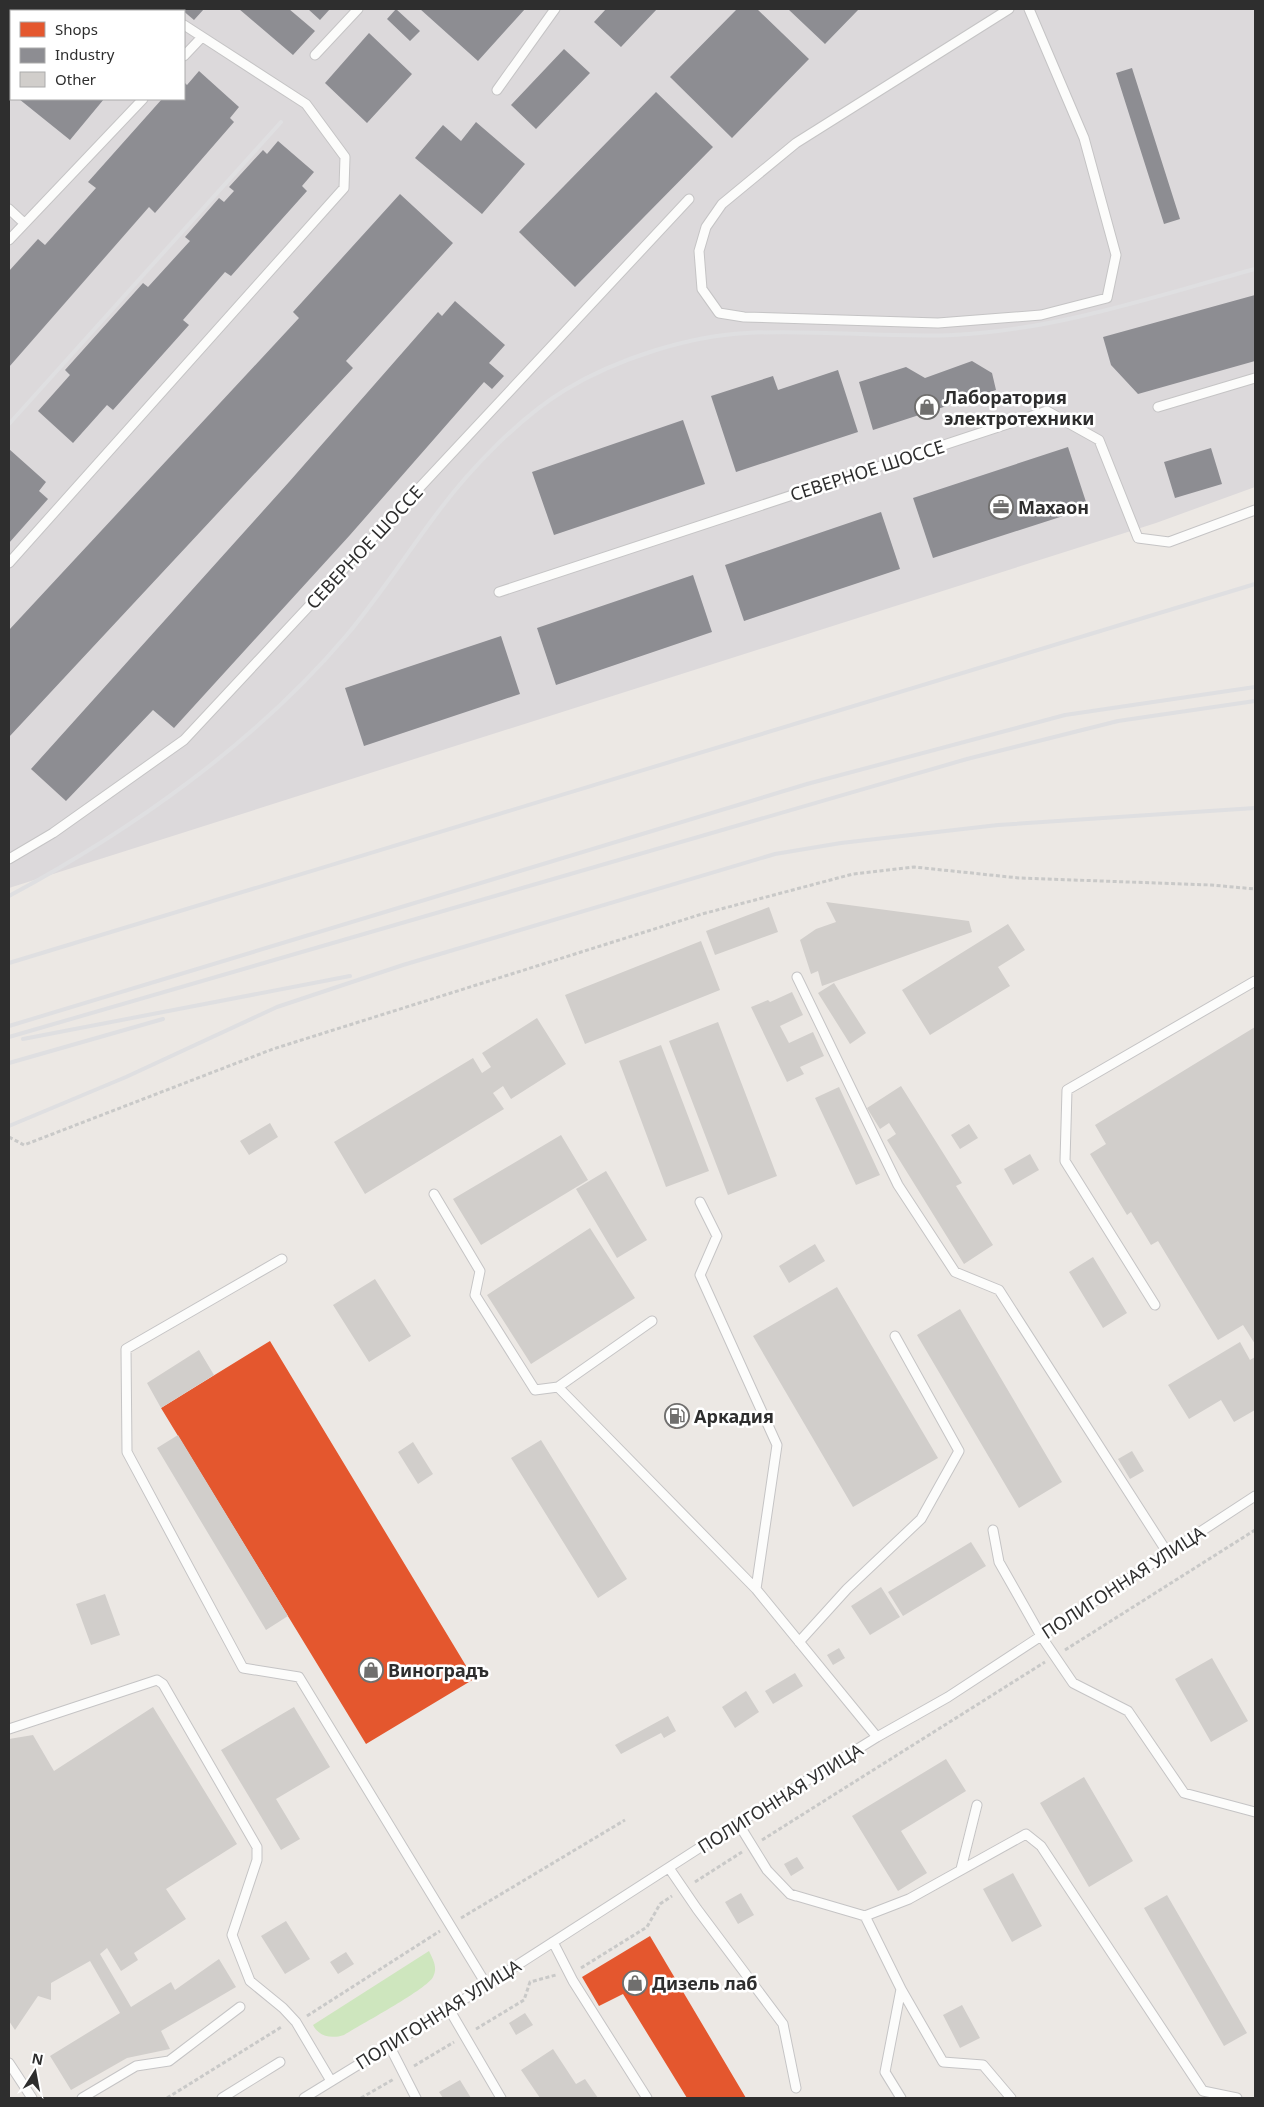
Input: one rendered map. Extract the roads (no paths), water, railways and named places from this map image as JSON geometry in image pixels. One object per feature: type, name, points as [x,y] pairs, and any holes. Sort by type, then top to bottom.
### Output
[{"type":"lane","points":[[315,55],[358,9]]},
{"type":"lane","points":[[497,90],[555,9]]},
{"type":"lane","points":[[1008,9],[796,143],[722,204],[706,227],[698,251],[702,290],[719,313],[744,317],[938,323],[1041,315],[1107,298],[1116,254],[1084,138],[1029,9]]},
{"type":"lane","points":[[9,563],[344,188],[345,157],[306,104],[185,26]]},
{"type":"lane","points":[[185,55],[202,38]]},
{"type":"lane","points":[[9,240],[142,100]]},
{"type":"lane","name":"СЕВЕРНОЕ ШОССЕ","points":[[9,859],[54,832],[184,740],[689,199]]},
{"type":"lane","points":[[9,209],[24,223]]},
{"type":"lane","points":[[1158,407],[1255,378]]},
{"type":"lane","name":"СЕВЕРНОЕ ШОССЕ","points":[[499,592],[1048,411],[1099,440],[1138,538],[1169,542],[1255,510]]},
{"type":"lane","points":[[797,977],[903,1192],[955,1272],[999,1290],[1167,1552]]},
{"type":"lane","points":[[1155,1305],[1065,1161],[1067,1090],[1255,981]]},
{"type":"lane","points":[[434,1194],[480,1271],[475,1295],[535,1390],[558,1387],[652,1322]]},
{"type":"lane","points":[[700,1202],[717,1236],[700,1275],[777,1445],[756,1589]]},
{"type":"lane","points":[[282,1260],[126,1349],[127,1452],[243,1668],[299,1677],[486,1984]]},
{"type":"lane","points":[[799,1642],[847,1589],[921,1519],[959,1452],[895,1336]]},
{"type":"lane","points":[[558,1387],[756,1589],[877,1737]]},
{"type":"lane","name":"ПОЛИГОННАЯ УЛИЦА","points":[[304,2098],[448,2009],[738,1823],[877,1737],[948,1697],[1255,1496]]},
{"type":"lane","points":[[993,1530],[999,1562],[1041,1636],[1073,1683],[1128,1711],[1184,1793],[1255,1812]]},
{"type":"lane","points":[[9,1729],[157,1680],[163,1684],[257,1847],[257,1860],[232,1935],[250,1981],[283,2008],[296,2022],[331,2081]]},
{"type":"lane","points":[[961,1869],[977,1805]]},
{"type":"lane","points":[[738,1823],[767,1870],[790,1894],[864,1916],[909,1899],[1026,1834],[1041,1846],[1203,2091],[1237,2098]]},
{"type":"lane","points":[[669,1868],[697,1909],[783,2024],[796,2088]]},
{"type":"lane","points":[[864,1916],[943,2062],[983,2066],[1011,2098]]},
{"type":"lane","points":[[552,1942],[568,1972],[647,2098]]},
{"type":"lane","points":[[901,2098],[885,2072],[902,1989]]},
{"type":"lane","points":[[82,2098],[136,2066],[169,2061],[240,2007]]},
{"type":"lane","points":[[448,2009],[501,2098]]},
{"type":"lane","points":[[389,2045],[416,2098]]},
{"type":"lane","points":[[222,2098],[280,2062]]},
{"type":"lane","points":[[9,2063],[32,2098]]},
{"type":"railway","points":[[9,424],[281,122]]},
{"type":"railway","points":[[9,896],[101,843],[146,813],[232,748],[310,675],[346,636],[438,512],[496,445],[530,415],[565,390],[585,379],[607,368],[653,351],[677,344],[724,335],[798,332],[927,336],[992,332],[1068,319],[1106,310],[1255,269]]},
{"type":"railway","points":[[9,963],[1255,584]]},
{"type":"railway","points":[[9,1026],[807,784],[1065,715],[1255,687]]},
{"type":"railway","points":[[9,1037],[967,759],[1118,721],[1255,701]]},
{"type":"railway","points":[[9,1126],[126,1077],[277,1007],[403,965],[775,854],[841,843],[998,825],[1255,808]]},
{"type":"railway","points":[[23,1039],[350,976]]},
{"type":"railway","points":[[9,1063],[163,1019]]},
{"type":"place","name":"Лаборатория электротехники","points":[[927,407]]},
{"type":"place","name":"Махаон","points":[[1001,507]]},
{"type":"place","name":"Аркадия","points":[[677,1416]]},
{"type":"place","name":"Виноградъ","points":[[371,1670]]},
{"type":"place","name":"Дизель лаб","points":[[635,1983]]}]
